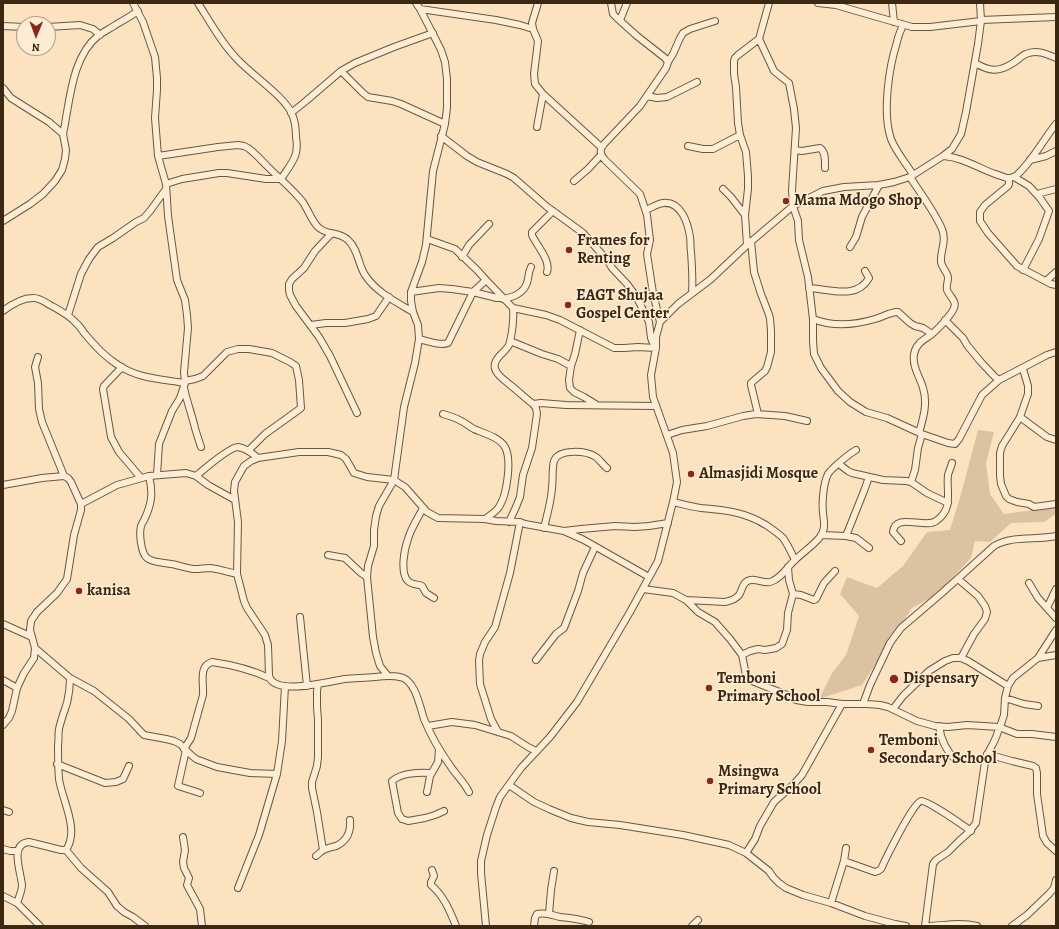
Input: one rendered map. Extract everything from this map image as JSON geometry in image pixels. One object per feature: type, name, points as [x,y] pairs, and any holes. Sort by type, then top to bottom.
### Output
[{"type":"street","points":[[133,3],[143,22],[155,57],[157,68],[156,118],[158,156],[166,187],[168,216],[177,280],[185,300],[187,315],[188,328],[184,372],[186,402],[201,447]]},
{"type":"street","points":[[68,315],[81,274],[89,259],[98,247],[144,218],[166,187],[182,179],[219,173],[266,180],[281,178],[288,169],[296,153],[297,146],[295,123],[291,113],[283,101],[230,51],[198,3]]},
{"type":"street","points":[[388,676],[380,666],[373,637],[367,576],[368,566],[374,546],[374,530],[379,506],[394,480],[404,407],[415,363],[419,339],[418,325],[411,301],[411,292],[422,262],[426,239],[433,171],[445,124],[447,108],[447,78],[445,62],[433,33],[416,3]]},
{"type":"street","points":[[538,3],[532,23],[538,41],[534,80],[538,89],[601,147]]},
{"type":"street","points":[[611,3],[613,14],[668,62]]},
{"type":"street","points":[[620,20],[627,3]]},
{"type":"street","points":[[758,414],[751,383],[765,371],[767,367],[771,352],[771,331],[770,318],[754,272],[745,214],[748,176],[746,152],[740,134],[734,61],[738,55],[759,39],[769,3]]},
{"type":"street","points":[[818,3],[853,10],[903,25],[926,28],[981,21],[1056,17]]},
{"type":"street","points":[[892,3],[894,22]]},
{"type":"street","points":[[660,322],[678,304],[711,278],[749,243],[793,206],[823,191],[844,187],[879,185],[912,176],[952,149],[961,134],[966,112],[981,21],[980,3]]},
{"type":"street","points":[[420,9],[496,20],[533,29]]},
{"type":"street","points":[[3,221],[43,194],[55,181],[62,170],[66,150],[63,134],[78,67],[84,52],[92,41],[100,34],[138,11]]},
{"type":"street","points":[[486,926],[480,873],[481,861],[487,835],[500,797],[520,768],[559,726],[578,702],[643,589],[658,560],[674,502],[677,482],[673,453],[653,397],[651,375],[656,337],[660,322],[653,293],[647,254],[650,240],[648,215],[640,194],[604,160],[601,155],[601,147],[647,96],[666,68],[683,33],[690,28],[715,21]]},
{"type":"street","points":[[903,25],[897,41],[891,66],[887,118],[889,132],[893,144],[938,222],[944,237],[941,264],[948,277],[947,290],[955,302],[952,312],[932,334],[918,344],[914,353],[914,365],[924,389],[925,401],[912,482]]},
{"type":"street","points":[[3,26],[16,27]]},
{"type":"street","points":[[56,27],[80,26],[93,29],[100,34]]},
{"type":"street","points":[[291,113],[341,71],[355,63],[433,33]]},
{"type":"street","points":[[759,39],[774,71],[787,81],[790,87],[796,122],[792,190],[793,206],[798,221],[800,240],[808,277],[813,319],[814,354],[821,368],[838,391],[850,402],[866,412],[887,418],[920,434],[955,444],[982,395],[999,380],[1023,369],[1047,355],[1056,354]]},
{"type":"street","points":[[975,64],[992,70],[998,70],[1031,52],[1044,53],[1056,58]]},
{"type":"street","points":[[341,71],[368,97],[401,104],[445,124]]},
{"type":"street","points":[[647,96],[656,98],[667,97],[697,82]]},
{"type":"street","points":[[3,88],[11,98],[49,122],[63,134]]},
{"type":"street","points":[[537,127],[543,94]]},
{"type":"street","points":[[1056,124],[1048,133],[1030,160],[1018,174],[1012,177],[1008,186],[988,202],[980,212],[980,221],[988,233],[1017,266],[1056,287]]},
{"type":"street","points":[[688,146],[713,149],[740,134]]},
{"type":"street","points":[[441,136],[477,162],[514,178],[553,211],[583,233],[636,296],[649,322],[651,338],[656,346]]},
{"type":"street","points":[[158,156],[218,147],[238,145],[244,146],[252,151],[281,178],[302,202],[319,228],[325,232],[339,234],[348,239],[354,247],[358,260],[365,274],[374,286],[389,298],[413,312]]},
{"type":"street","points":[[795,150],[822,150],[824,152],[825,168]]},
{"type":"street","points":[[1030,160],[1046,156],[1056,151]]},
{"type":"street","points":[[574,181],[601,155]]},
{"type":"street","points":[[943,156],[951,156],[987,171],[1012,177],[1029,186],[1037,194],[1049,211],[1056,215]]},
{"type":"street","points":[[850,247],[856,237],[862,217],[879,185]]},
{"type":"street","points":[[723,189],[745,214]]},
{"type":"street","points":[[1037,194],[1056,189]]},
{"type":"street","points":[[646,210],[663,203],[674,206],[680,210],[684,216],[690,236],[693,276],[692,293]]},
{"type":"street","points":[[547,272],[548,268],[542,250],[532,235],[532,232],[553,211]]},
{"type":"street","points":[[1023,270],[1039,239],[1049,211]]},
{"type":"street","points":[[462,257],[469,245],[489,224]]},
{"type":"street","points":[[331,234],[315,251],[304,268],[292,279],[289,284],[290,295],[296,306],[320,337],[357,413]]},
{"type":"street","points":[[426,239],[455,249],[513,308],[546,315],[560,320],[614,348],[656,346]]},
{"type":"street","points":[[411,292],[439,288],[472,292],[497,298],[515,296],[523,290],[527,282],[528,272],[532,267]]},
{"type":"street","points":[[809,288],[838,292],[853,290],[864,285],[869,278],[865,271]]},
{"type":"street","points":[[1046,281],[1056,272]]},
{"type":"street","points":[[419,339],[440,344],[448,343],[472,292],[486,280]]},
{"type":"street","points":[[311,325],[344,323],[368,319],[376,316],[389,298]]},
{"type":"street","points":[[3,311],[15,303],[25,299],[40,299],[68,315],[100,351],[122,367],[132,373],[155,379],[185,384],[203,376],[227,352],[238,349],[249,349],[272,354],[290,362],[296,366],[299,380],[301,408],[265,434],[248,451]]},
{"type":"street","points":[[509,522],[520,496],[523,475],[532,448],[537,414],[536,408],[533,404],[501,378],[495,370],[494,365],[508,347],[510,341],[514,313],[513,308]]},
{"type":"street","points":[[813,319],[822,322],[844,325],[862,323],[898,312],[910,323],[923,328],[932,334]]},
{"type":"street","points":[[945,320],[963,338],[980,361],[999,380]]},
{"type":"street","points":[[580,330],[571,366],[569,380],[570,388],[574,392],[597,405]]},
{"type":"street","points":[[510,341],[558,359],[571,366]]},
{"type":"street","points":[[3,725],[9,718],[12,711],[17,688],[24,673],[34,658],[35,648],[30,630],[32,620],[37,612],[58,594],[67,578],[74,535],[81,510],[81,504],[71,482],[64,476],[42,422],[39,409],[38,383],[35,367],[38,357]]},
{"type":"street","points":[[122,367],[104,386],[111,437],[119,452],[141,478]]},
{"type":"street","points":[[1023,369],[1028,386],[1028,394],[1020,417],[1002,446],[1000,453],[1000,476],[1004,492],[1009,499],[1029,504],[1034,507],[1056,504]]},
{"type":"street","points":[[157,475],[159,444],[185,384]]},
{"type":"street","points":[[533,404],[656,406]]},
{"type":"street","points":[[444,414],[463,421],[474,429],[492,436],[505,447],[508,458],[508,475],[503,500],[498,509],[485,519]]},
{"type":"street","points":[[667,435],[682,430],[707,426],[743,416],[758,414],[785,416],[807,421]]},
{"type":"street","points":[[1020,417],[1047,437],[1056,440]]},
{"type":"street","points":[[196,476],[236,447],[248,451],[258,458]]},
{"type":"street","points":[[686,600],[730,601],[739,596],[746,582],[752,580],[769,582],[782,574],[795,560],[816,542],[824,530],[823,504],[826,478],[829,472],[856,450]]},
{"type":"street","points":[[269,678],[268,645],[265,635],[247,608],[237,574],[238,522],[234,500],[235,482],[244,466],[250,461],[258,458],[299,452],[328,452],[341,455],[346,459],[354,473],[367,477],[394,480],[405,487],[427,512],[438,518],[485,519],[520,522],[564,531],[615,526],[649,526],[668,523]]},
{"type":"street","points":[[544,528],[552,489],[554,461],[558,455],[579,452],[595,456],[607,468]]},
{"type":"street","points":[[902,541],[893,532],[893,527],[896,524],[900,522],[932,523],[945,512],[948,503],[948,474],[952,463]]},
{"type":"street","points":[[839,464],[852,473],[883,480],[912,482],[927,493],[948,503]]},
{"type":"street","points":[[81,504],[117,485],[149,476],[186,473],[196,476],[208,485],[234,500]]},
{"type":"street","points":[[3,485],[42,478],[64,476]]},
{"type":"street","points":[[149,476],[152,488],[151,495],[140,531],[144,556],[155,561],[188,568],[218,570],[237,574]]},
{"type":"street","points":[[846,536],[869,476]]},
{"type":"street","points":[[674,502],[699,508],[726,510],[750,516],[774,530],[789,547],[795,560]]},
{"type":"street","points":[[423,508],[408,538],[403,570],[405,577],[409,582],[422,586],[426,593],[434,598]]},
{"type":"street","points":[[498,732],[491,719],[480,684],[479,661],[484,642],[495,627],[510,573],[520,522]]},
{"type":"street","points":[[564,531],[584,540],[650,576]]},
{"type":"street","points":[[821,535],[856,538],[869,548]]},
{"type":"street","points":[[862,704],[890,643],[901,628],[994,546],[1004,541],[1056,536]]},
{"type":"street","points":[[536,660],[556,634],[564,628],[583,572],[595,547]]},
{"type":"street","points":[[328,554],[345,558],[361,573],[367,576]]},
{"type":"street","points":[[742,655],[758,649],[764,650],[776,648],[782,644],[787,630],[788,613],[793,594],[789,580],[788,568]]},
{"type":"street","points":[[793,594],[801,595],[814,600],[816,599],[824,583],[835,571]]},
{"type":"street","points":[[958,579],[978,596],[987,612],[985,619],[974,634],[961,658]]},
{"type":"street","points":[[1029,583],[1038,598],[1056,618]]},
{"type":"street","points":[[643,589],[673,593],[686,600],[698,612],[714,622],[730,639],[742,655],[746,675],[752,681],[796,700],[808,702],[880,705],[893,709],[917,721],[938,726],[967,725],[999,727],[1017,734],[1056,737]]},
{"type":"street","points":[[1046,608],[1056,590]]},
{"type":"street","points":[[300,617],[306,686]]},
{"type":"street","points":[[3,624],[32,637]]},
{"type":"street","points":[[925,926],[933,864],[971,831],[976,823],[984,762],[998,735],[999,727],[1004,715],[1005,698],[1008,686],[1013,678],[1038,658],[1056,630]]},
{"type":"street","points":[[35,648],[70,678],[94,691],[130,719],[144,735],[174,741],[180,744],[196,759],[217,767],[250,773],[277,774]]},
{"type":"street","points":[[1038,658],[1056,655]]},
{"type":"street","points":[[893,709],[903,696],[928,671],[953,658],[961,658],[1008,686]]},
{"type":"street","points":[[200,793],[178,786],[185,750],[191,738],[203,695],[203,671],[207,665],[212,662],[234,665],[269,678],[272,682],[284,686],[306,686],[348,679],[388,676],[402,677],[406,679],[412,685],[439,749],[450,766],[466,785],[469,792]]},
{"type":"street","points":[[66,850],[69,846],[71,837],[70,822],[61,788],[57,764],[59,731],[67,703],[70,678]]},
{"type":"street","points":[[3,680],[17,688]]},
{"type":"street","points":[[318,684],[318,766],[312,782],[312,788],[323,850]]},
{"type":"street","points":[[238,888],[259,835],[277,774],[282,741],[284,686]]},
{"type":"street","points":[[1005,698],[1024,704],[1038,706]]},
{"type":"street","points":[[746,853],[755,840],[760,826],[774,802],[802,775],[842,704]]},
{"type":"street","points":[[428,726],[452,722],[475,725],[511,736],[536,751]]},
{"type":"street","points":[[938,726],[944,745],[956,760]]},
{"type":"street","points":[[427,792],[431,773],[438,762],[439,749]]},
{"type":"street","points":[[987,754],[1036,768],[1037,794],[1042,832],[1047,843],[1056,851]]},
{"type":"street","points":[[57,764],[105,784],[123,779],[129,766]]},
{"type":"street","points":[[431,773],[414,772],[395,778],[392,781],[398,813],[402,819],[408,821],[444,811]]},
{"type":"street","points":[[509,786],[534,802],[571,818],[588,822],[682,834],[729,845],[746,853],[769,871],[779,883],[786,888],[865,916],[906,926]]},
{"type":"street","points":[[844,860],[875,872],[881,869],[905,822],[920,800],[956,820],[971,831]]},
{"type":"street","points":[[316,856],[323,850],[343,842],[350,830],[350,820]]},
{"type":"street","points":[[183,837],[185,850],[183,862],[189,878],[187,885],[200,909],[202,926]]},
{"type":"street","points":[[16,903],[22,886],[18,851],[20,845],[25,842],[29,842],[66,850],[82,868],[108,892],[117,906],[145,926]]},
{"type":"street","points":[[831,903],[844,860],[846,848]]},
{"type":"street","points":[[3,849],[18,851]]},
{"type":"street","points":[[432,870],[434,876],[431,885],[442,897],[456,926]]},
{"type":"street","points":[[549,914],[554,871]]},
{"type":"street","points":[[1012,926],[1040,904],[1055,888],[1056,880]]},
{"type":"street","points":[[3,896],[16,903],[40,926]]},
{"type":"street","points":[[534,926],[537,914],[545,913],[589,922]]},
{"type":"street","points":[[692,926],[698,920]]},
{"type":"street","points":[[930,926],[959,924],[976,926]]},
{"type":"shaded area","points":[[978,430],[994,432],[986,463],[990,494],[1004,514],[1056,507],[1056,514],[1044,522],[1011,523],[990,542],[975,541],[971,558],[936,595],[912,608],[862,685],[819,699],[832,673],[846,655],[859,616],[840,594],[847,577],[877,588],[903,566],[927,532],[950,530]]},
{"type":"place","name":"Mama Mdogo Shop","points":[[786,201]]},
{"type":"place","name":"Frames for Renting","points":[[569,250]]},
{"type":"place","name":"EAGT Shujaa Gospel Center","points":[[568,305]]},
{"type":"place","name":"Almasjidi Mosque","points":[[691,474]]},
{"type":"place","name":"kanisa","points":[[79,591]]},
{"type":"place","name":"Dispensary","points":[[894,679]]},
{"type":"place","name":"Temboni Primary School","points":[[709,688]]},
{"type":"place","name":"Temboni Secondary School","points":[[871,750]]},
{"type":"place","name":"Msingwa Primary School","points":[[710,781]]}]
